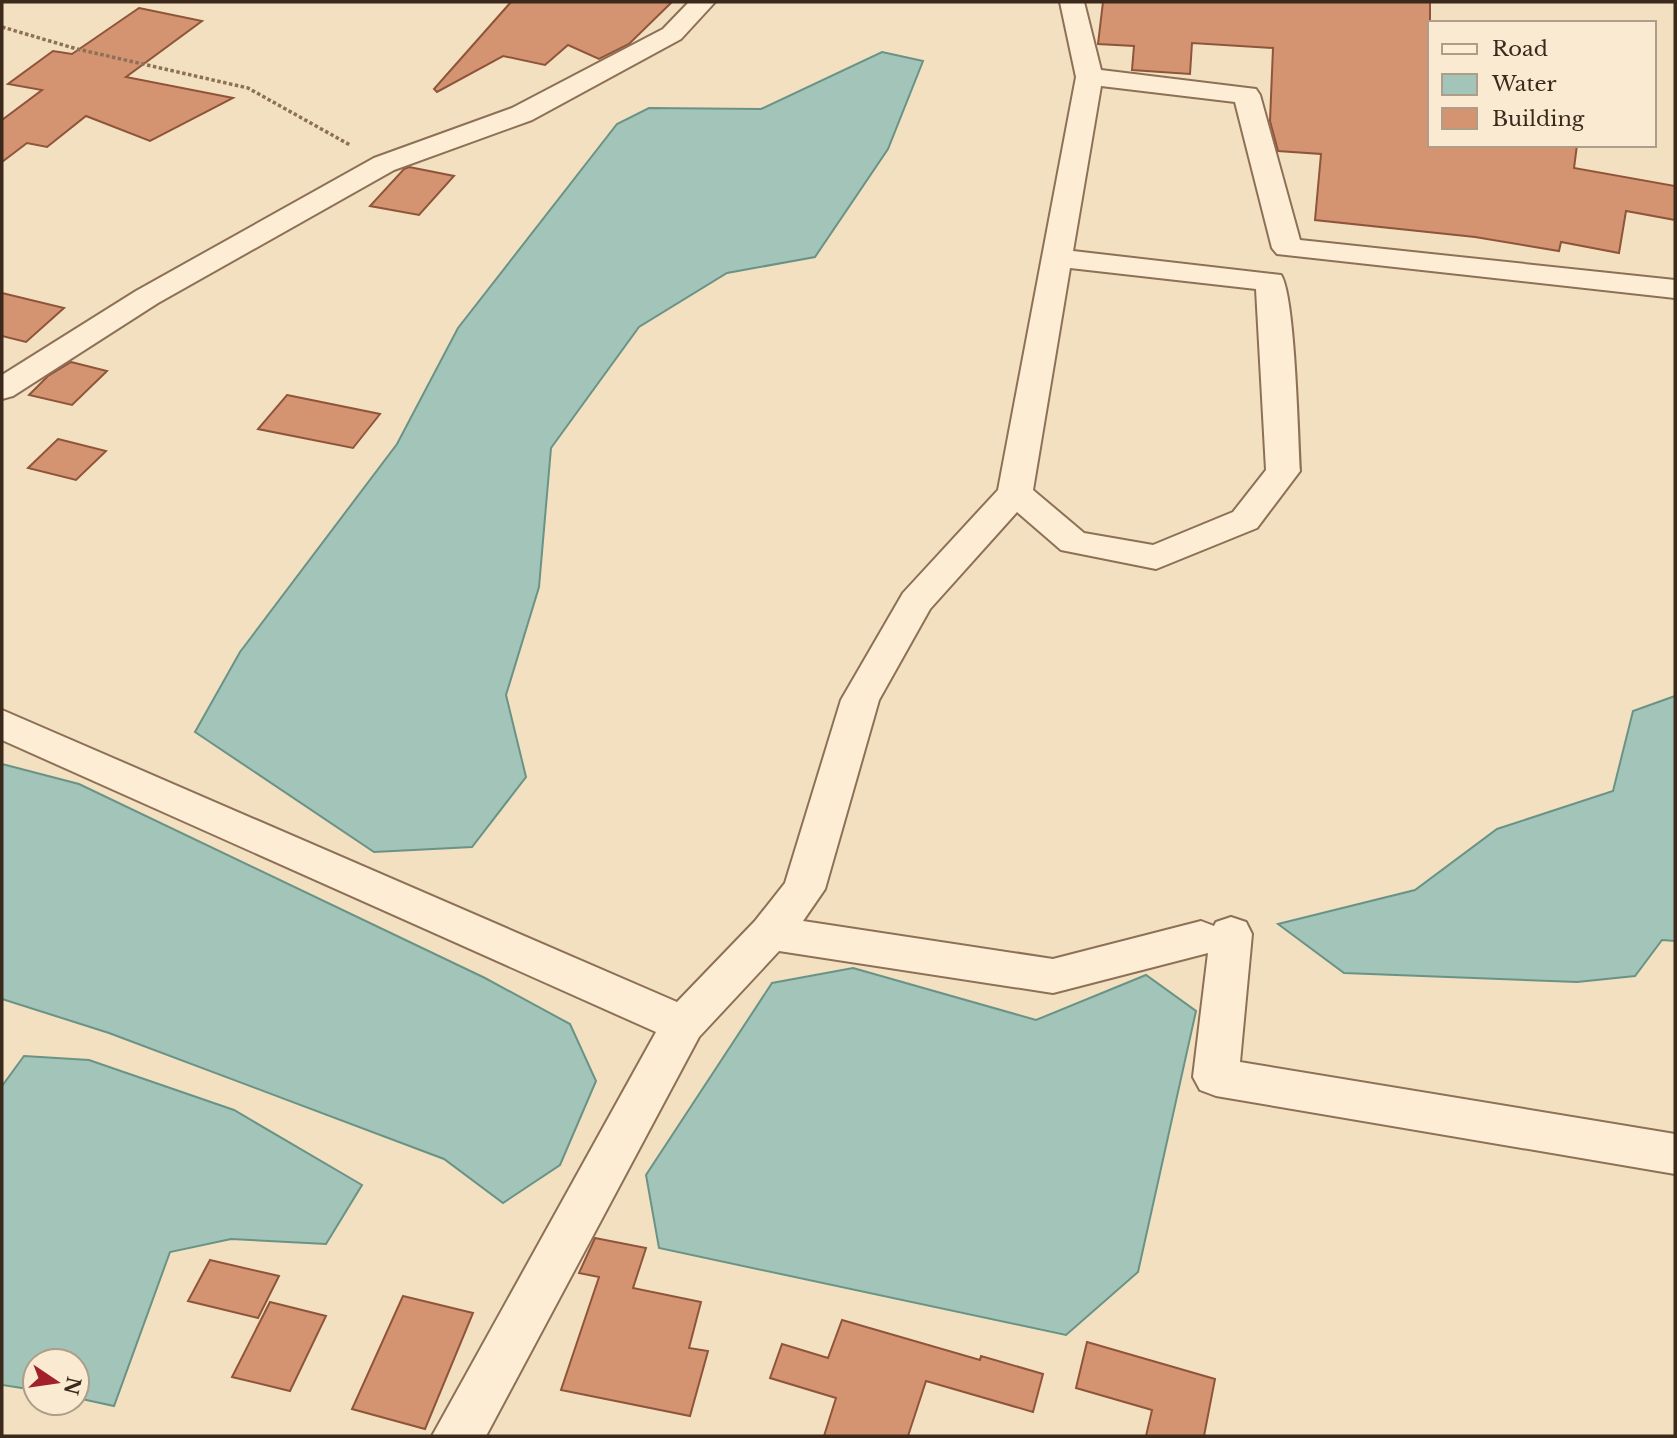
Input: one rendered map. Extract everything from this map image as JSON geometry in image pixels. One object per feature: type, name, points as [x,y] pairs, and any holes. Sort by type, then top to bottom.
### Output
[{"type":"street","points":[[2,389],[147,297],[384,164],[522,114],[672,34],[703,2]]},
{"type":"street","points":[[458,1436],[683,1024],[770,933],[804,889],[860,700],[916,602],[1016,494],[1089,76],[1072,2]]},
{"type":"street","points":[[1016,494],[1073,542],[1156,557],[1245,520],[1283,471],[1270,281],[1287,248],[1247,96],[1089,76]]},
{"type":"street","points":[[1287,248],[1675,289]]},
{"type":"street","points":[[1057,258],[1270,281]]},
{"type":"street","points":[[2,724],[683,1024]]},
{"type":"street","points":[[770,933],[1054,976],[1216,936],[1216,1077],[1675,1154]]},
{"type":"path","points":[[2,27],[77,49],[248,89],[384,164]]},
{"type":"water","points":[[882,52],[923,61],[888,149],[815,257],[727,273],[639,327],[551,448],[539,587],[506,695],[526,777],[472,847],[374,852],[195,732],[240,652],[397,444],[458,328],[617,124],[649,108],[761,109]]},
{"type":"water","points":[[1675,696],[1675,941],[1662,940],[1635,976],[1577,982],[1344,973],[1278,924],[1415,890],[1497,829],[1613,791],[1633,711]]},
{"type":"water","points":[[2,764],[79,784],[485,978],[570,1024],[596,1081],[560,1165],[503,1203],[444,1159],[109,1033],[2,999]]},
{"type":"water","points":[[853,968],[1036,1020],[1146,975],[1196,1011],[1138,1272],[1066,1335],[659,1248],[646,1175],[772,983]]},
{"type":"water","points":[[24,1056],[89,1060],[234,1110],[362,1185],[326,1244],[231,1239],[170,1252],[114,1406],[91,1401],[91,1347],[21,1347],[21,1388],[2,1385],[2,1086]]},
{"type":"building","points":[[511,2],[672,2],[629,44],[599,59],[568,45],[545,65],[503,56],[437,92],[434,89]]},
{"type":"building","points":[[1103,2],[1430,2],[1428,147],[1577,147],[1574,168],[1675,186],[1675,220],[1626,211],[1619,253],[1561,242],[1559,251],[1475,237],[1315,220],[1321,154],[1278,151],[1270,121],[1273,48],[1192,43],[1190,74],[1132,70],[1134,46],[1098,44]]},
{"type":"building","points":[[139,8],[202,21],[126,77],[233,98],[150,141],[86,116],[47,147],[27,143],[2,162],[2,120],[42,90],[8,84],[53,51],[72,54]]},
{"type":"building","points":[[409,167],[454,176],[419,215],[370,206],[404,169]]},
{"type":"building","points":[[2,293],[64,308],[26,342],[2,336]]},
{"type":"building","points":[[71,362],[107,371],[72,405],[29,395],[48,376]]},
{"type":"building","points":[[287,395],[380,414],[353,448],[258,429]]},
{"type":"building","points":[[58,439],[106,451],[76,480],[28,468]]},
{"type":"building","points":[[595,1238],[646,1248],[633,1288],[701,1302],[689,1348],[708,1351],[690,1416],[561,1390],[599,1277],[579,1273]]},
{"type":"building","points":[[210,1260],[279,1276],[258,1318],[188,1301]]},
{"type":"building","points":[[403,1296],[473,1313],[425,1429],[352,1409]]},
{"type":"building","points":[[270,1302],[326,1316],[290,1391],[232,1377]]},
{"type":"building","points":[[842,1320],[980,1360],[981,1356],[1043,1374],[1033,1412],[926,1381],[908,1436],[824,1436],[836,1398],[770,1378],[782,1344],[828,1358]]},
{"type":"building","points":[[1087,1342],[1215,1379],[1204,1436],[1146,1436],[1152,1410],[1076,1388]]}]
